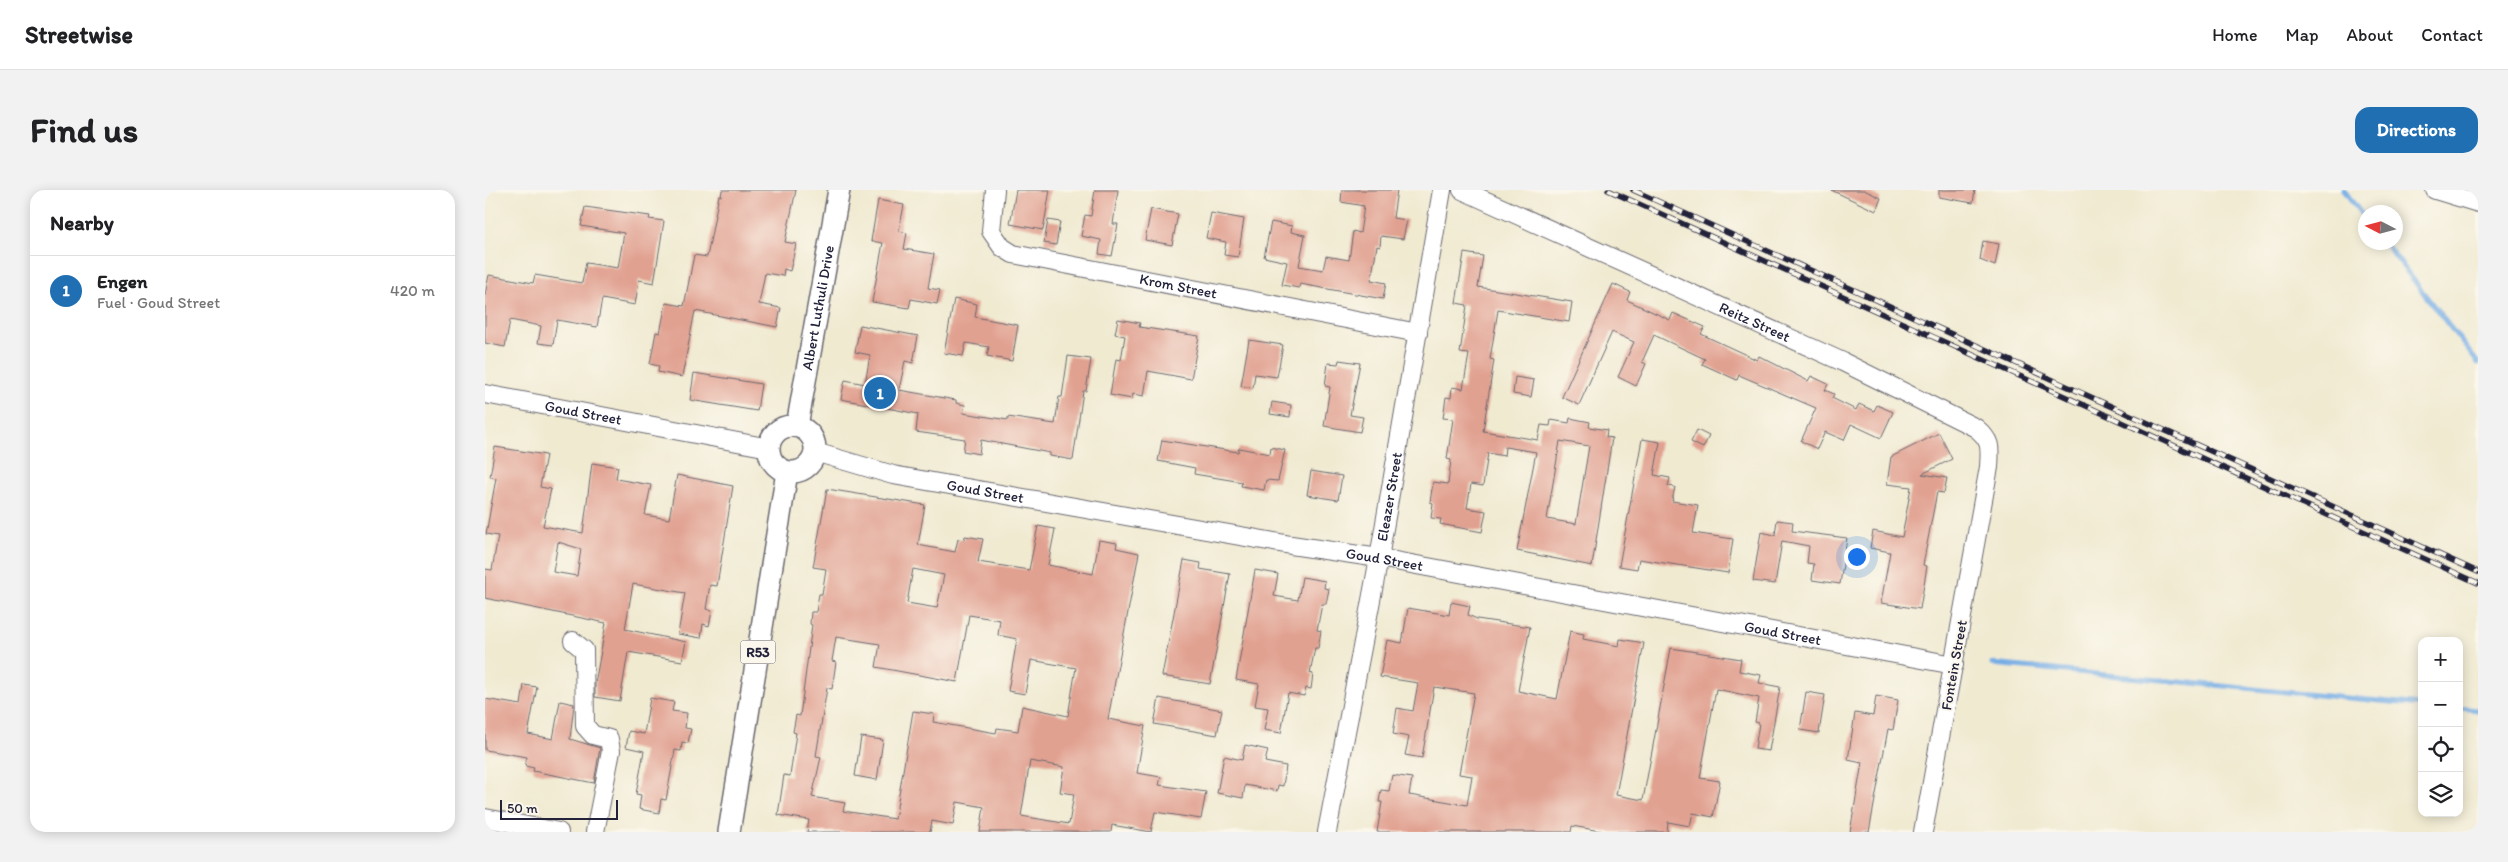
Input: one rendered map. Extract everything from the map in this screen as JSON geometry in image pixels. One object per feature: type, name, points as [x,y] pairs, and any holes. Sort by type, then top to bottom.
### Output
[{"type":"main road","name":"Albert Luthuli Drive","points":[[797,426],[839,190]]},
{"type":"main road","points":[[797,426],[811,434],[815,452],[809,465],[803,470],[787,472],[773,463],[769,448],[771,440],[781,428],[797,426]]},
{"type":"main road","name":"R53","points":[[729,832],[787,472]]},
{"type":"street","name":"Krom Street","points":[[995,190],[991,231],[1002,248],[1013,254],[1418,333]]},
{"type":"street","name":"Eleazer Street","points":[[1327,832],[1379,558],[1442,190]]},
{"type":"street","name":"Reitz Street","points":[[1461,190],[1843,362],[1976,428],[1986,437],[1990,448],[1984,498]]},
{"type":"street","points":[[2435,190],[2478,204]]},
{"type":"street","name":"Goud Street","points":[[485,394],[769,448]]},
{"type":"street","name":"Goud Street","points":[[815,452],[893,475],[1291,546],[1379,558],[1954,665]]},
{"type":"street","name":"Fontein Street","points":[[1923,832],[1984,498]]},
{"type":"street","points":[[573,642],[584,650],[585,726],[593,735],[609,739],[611,750],[595,832]]},
{"type":"street","points":[[485,818],[559,832]]},
{"type":"building","points":[[722,190],[796,190],[785,242],[796,244],[790,271],[784,269],[783,276],[765,273],[759,304],[781,308],[777,327],[695,311],[682,377],[658,372],[659,366],[650,364],[656,332],[660,333],[666,303],[684,306],[694,255],[707,257],[719,195],[721,196]]},
{"type":"building","points":[[1016,190],[1050,190],[1043,230],[1010,224]]},
{"type":"building","points":[[1095,190],[1118,190],[1113,224],[1118,224],[1112,256],[1099,254],[1101,240],[1081,236],[1085,215],[1091,216]]},
{"type":"building","points":[[1342,190],[1397,190],[1393,218],[1407,220],[1403,239],[1381,236],[1380,247],[1377,246],[1371,280],[1386,283],[1383,299],[1300,284],[1299,288],[1282,285],[1287,262],[1264,257],[1271,222],[1292,226],[1291,232],[1305,235],[1299,266],[1323,270],[1326,256],[1349,260],[1353,231],[1360,233],[1364,206],[1341,202]]},
{"type":"building","points":[[1831,190],[1864,190],[1881,198],[1876,211]]},
{"type":"building","points":[[1939,190],[1975,190],[1973,203],[1939,197]]},
{"type":"building","points":[[878,200],[904,205],[899,231],[907,233],[904,249],[934,254],[928,288],[940,290],[937,304],[911,299],[909,308],[872,302],[883,243],[871,241]]},
{"type":"building","points":[[585,207],[650,216],[649,219],[664,221],[654,283],[639,280],[635,305],[602,299],[597,327],[557,320],[553,345],[538,343],[541,326],[510,320],[505,347],[485,343],[485,295],[489,275],[533,283],[535,275],[582,283],[586,263],[618,268],[624,233],[581,226]]},
{"type":"building","points":[[1151,209],[1178,214],[1172,245],[1145,240]]},
{"type":"building","points":[[1211,213],[1244,219],[1238,257],[1224,255],[1226,242],[1206,238]]},
{"type":"building","points":[[1048,220],[1060,222],[1056,245],[1044,243]]},
{"type":"building","points":[[1983,241],[1999,244],[1995,266],[1980,260]]},
{"type":"building","points":[[1464,253],[1483,256],[1478,287],[1572,302],[1569,322],[1498,310],[1490,359],[1494,360],[1483,431],[1538,440],[1541,425],[1550,426],[1551,420],[1569,423],[1570,418],[1590,422],[1589,427],[1607,430],[1606,437],[1612,438],[1592,566],[1517,551],[1536,452],[1505,447],[1504,456],[1488,453],[1483,486],[1471,484],[1467,508],[1486,511],[1482,532],[1440,524],[1441,519],[1431,518],[1433,503],[1430,502],[1433,482],[1448,484],[1451,460],[1447,459],[1453,419],[1443,418],[1446,397],[1451,398],[1452,387],[1463,389],[1469,354],[1460,353],[1467,305],[1456,303]],"holes":[[[1560,441],[1589,446],[1576,524],[1547,519]]]},
{"type":"building","points":[[1613,284],[1630,292],[1627,300],[1670,320],[1673,313],[1705,327],[1701,334],[1757,360],[1759,356],[1808,381],[1811,376],[1828,384],[1825,390],[1834,394],[1832,398],[1856,410],[1859,404],[1874,411],[1877,405],[1893,412],[1881,438],[1851,424],[1844,440],[1825,432],[1817,449],[1801,441],[1816,408],[1739,375],[1737,380],[1702,364],[1705,359],[1654,335],[1642,362],[1646,364],[1636,386],[1618,377],[1634,342],[1612,332],[1579,405],[1562,397]]},
{"type":"building","points":[[954,299],[977,304],[975,317],[1018,325],[1012,361],[987,356],[989,347],[966,343],[963,356],[944,353]]},
{"type":"building","points":[[1118,319],[1140,323],[1139,327],[1199,336],[1191,379],[1148,371],[1144,396],[1133,394],[1132,399],[1110,395],[1116,359],[1121,360],[1125,336],[1115,334]]},
{"type":"building","points":[[860,325],[918,336],[913,363],[905,361],[899,390],[956,400],[956,403],[965,405],[963,413],[1008,420],[1008,417],[1055,424],[1059,397],[1062,397],[1068,356],[1091,359],[1086,391],[1083,391],[1073,460],[1050,456],[1050,453],[981,440],[979,454],[963,451],[965,439],[916,432],[918,414],[841,399],[845,380],[865,384],[870,355],[855,352]]},
{"type":"building","points":[[1249,340],[1283,345],[1277,377],[1255,374],[1253,388],[1241,386]]},
{"type":"building","points":[[1339,360],[1360,363],[1350,415],[1363,417],[1360,432],[1324,426],[1330,387],[1325,386],[1328,363],[1338,364]]},
{"type":"building","points":[[694,373],[761,384],[757,411],[690,400]]},
{"type":"building","points":[[1515,377],[1534,380],[1531,397],[1513,394]]},
{"type":"building","points":[[1272,402],[1291,405],[1290,417],[1270,414]]},
{"type":"building","points":[[1697,430],[1709,436],[1703,448],[1691,442]]},
{"type":"building","points":[[1939,433],[1952,459],[1922,474],[1947,478],[1944,493],[1937,492],[1923,565],[1927,566],[1920,609],[1881,603],[1890,552],[1870,548],[1873,531],[1902,537],[1911,487],[1887,484],[1891,457]]},
{"type":"building","points":[[1642,439],[1660,442],[1654,475],[1670,478],[1668,486],[1675,487],[1672,501],[1698,505],[1693,533],[1733,539],[1728,573],[1639,559],[1637,569],[1619,566]]},
{"type":"building","points":[[1162,440],[1238,452],[1239,448],[1270,454],[1271,447],[1285,450],[1278,481],[1266,480],[1264,490],[1241,486],[1242,482],[1194,474],[1195,468],[1158,461]]},
{"type":"building","points":[[495,447],[546,455],[540,487],[551,489],[543,526],[583,533],[592,463],[618,467],[616,479],[651,485],[645,515],[669,519],[677,475],[733,486],[717,586],[710,585],[706,609],[712,611],[709,626],[703,624],[701,638],[678,634],[685,593],[633,584],[625,629],[686,642],[682,661],[628,652],[620,701],[595,697],[595,684],[606,623],[485,598],[485,569],[492,570],[498,536],[486,534],[496,478],[490,477]],"holes":[[[558,542],[581,549],[577,576],[553,572]]]},
{"type":"building","points":[[1311,471],[1342,476],[1338,500],[1307,495]]},
{"type":"building","points":[[827,489],[925,505],[918,545],[955,552],[958,539],[964,540],[965,536],[983,539],[978,562],[1029,570],[1038,526],[1055,529],[1048,565],[1093,574],[1099,540],[1117,543],[1116,548],[1139,553],[1108,719],[1145,726],[1137,773],[1161,777],[1159,785],[1206,792],[1201,819],[1155,812],[1151,832],[1112,825],[1111,832],[980,832],[984,807],[957,802],[953,825],[932,821],[930,832],[807,832],[809,820],[778,815],[784,775],[790,776],[796,733],[793,732],[796,715],[800,716],[812,625],[810,624],[811,612],[816,612],[819,594],[822,594],[826,569],[813,567]],"holes":[[[913,569],[944,575],[937,608],[907,603]],[[969,615],[1000,620],[998,635],[1017,639],[1008,691],[1025,694],[1031,660],[1076,668],[1068,716],[1022,706],[1018,731],[997,728],[996,733],[933,722],[934,714],[913,711],[895,819],[843,811],[845,803],[812,797],[821,757],[816,756],[827,688],[832,689],[836,662],[832,661],[836,637],[880,644],[876,667],[957,682]],[[1030,761],[1064,767],[1060,792],[1074,794],[1069,824],[1021,816]]]},
{"type":"building","points":[[1777,520],[1793,522],[1792,531],[1847,538],[1840,584],[1812,580],[1814,564],[1807,563],[1809,546],[1782,541],[1775,584],[1753,581],[1761,532],[1775,535]]},
{"type":"building","points":[[1184,560],[1201,563],[1200,569],[1230,574],[1210,684],[1162,676]]},
{"type":"building","points":[[1255,570],[1278,574],[1274,596],[1298,600],[1302,577],[1325,581],[1324,588],[1329,589],[1326,604],[1322,604],[1317,630],[1321,631],[1310,673],[1313,674],[1311,689],[1306,688],[1304,696],[1288,693],[1281,733],[1264,730],[1268,708],[1255,706],[1259,684],[1236,680]]},
{"type":"building","points":[[1451,602],[1470,606],[1468,615],[1477,619],[1530,627],[1518,691],[1557,699],[1570,631],[1584,634],[1583,639],[1619,646],[1620,639],[1644,643],[1616,795],[1643,800],[1671,648],[1741,659],[1739,671],[1761,675],[1759,683],[1780,687],[1769,751],[1755,749],[1759,723],[1755,722],[1759,698],[1716,689],[1700,778],[1720,781],[1713,817],[1693,813],[1690,826],[1668,822],[1667,832],[1606,832],[1572,826],[1571,832],[1377,832],[1382,802],[1379,802],[1381,790],[1389,791],[1392,775],[1412,778],[1409,795],[1467,805],[1472,776],[1459,774],[1474,693],[1434,687],[1422,758],[1405,755],[1409,737],[1393,734],[1397,708],[1413,711],[1418,683],[1380,677],[1387,640],[1402,643],[1408,608],[1449,615]]},
{"type":"building","points":[[524,685],[537,687],[528,734],[553,739],[560,701],[574,704],[570,739],[600,748],[594,783],[533,771],[534,768],[525,766],[527,757],[485,750],[485,699],[521,705]]},
{"type":"building","points":[[1806,692],[1825,695],[1819,733],[1800,730]]},
{"type":"building","points":[[1876,696],[1898,700],[1893,730],[1888,729],[1869,832],[1850,832],[1862,763],[1848,760],[1855,713],[1873,716]]},
{"type":"building","points":[[650,698],[674,702],[672,711],[687,713],[685,728],[691,729],[688,743],[682,742],[681,751],[675,750],[666,800],[661,799],[659,813],[639,809],[641,795],[636,794],[644,751],[626,747],[629,731],[644,734]]},
{"type":"building","points":[[1159,698],[1222,710],[1217,735],[1154,724]]},
{"type":"building","points":[[861,737],[883,740],[877,780],[855,776]]},
{"type":"building","points":[[1245,745],[1268,750],[1265,762],[1286,766],[1283,786],[1278,785],[1277,791],[1245,785],[1243,798],[1217,793],[1224,756],[1242,760]]},
{"type":"waterway","points":[[2344,190],[2358,209]]},
{"type":"waterway","points":[[2390,250],[2478,363]]},
{"type":"waterway","points":[[1992,664],[2418,705]]},
{"type":"waterway","points":[[2463,708],[2478,710]]},
{"type":"railway","points":[[1608,190],[2478,583]]},
{"type":"railway","points":[[1633,190],[2478,572]]},
{"type":"place","name":"Engen","points":[[880,393]]}]
